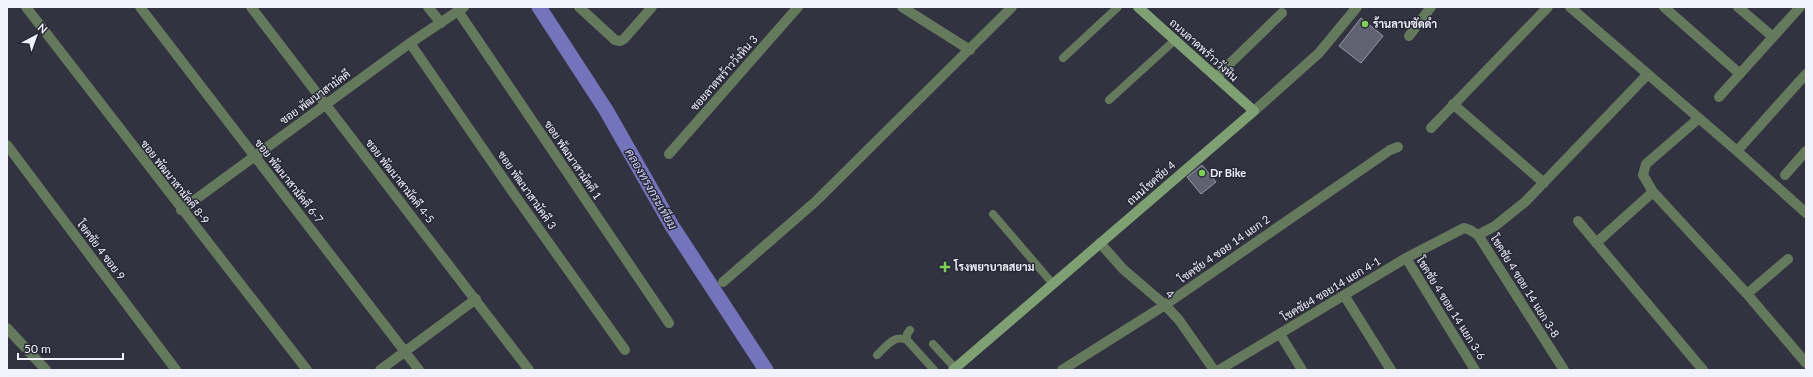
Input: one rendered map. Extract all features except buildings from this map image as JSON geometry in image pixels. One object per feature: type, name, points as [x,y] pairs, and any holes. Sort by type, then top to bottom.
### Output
[{"type":"main road","name":"ถนนลาดพร้าววังหิน","points":[[1138,7],[1254,111]]},
{"type":"main road","name":"ถนนโชคชัย 4","points":[[954,369],[1254,111]]},
{"type":"street","name":"ซอย พัฒนาสามัคคี 8-9","points":[[26,7],[181,210],[307,370]]},
{"type":"street","name":"ซอย พัฒนาสามัคคี 6-7","points":[[140,7],[419,370]]},
{"type":"street","name":"ซอย พัฒนาสามัคคี 4-5","points":[[251,7],[529,370]]},
{"type":"street","points":[[428,7],[441,23]]},
{"type":"street","points":[[579,7],[615,40],[620,41],[624,39],[652,7]]},
{"type":"street","name":"ซอยลาดพร้าววังหิน 3","points":[[669,154],[798,7]]},
{"type":"street","points":[[902,7],[970,50]]},
{"type":"street","points":[[723,282],[815,202],[1012,7]]},
{"type":"street","name":"ถนนโชคชัย 4","points":[[1254,111],[1319,53],[1357,7]]},
{"type":"street","points":[[1409,36],[1431,7]]},
{"type":"street","points":[[1431,128],[1548,7]]},
{"type":"street","points":[[1570,7],[1647,75],[1737,151],[1806,214]]},
{"type":"street","points":[[1664,7],[1740,74]]},
{"type":"street","points":[[1738,7],[1773,37]]},
{"type":"street","points":[[1719,97],[1800,7]]},
{"type":"street","name":"ซอย พัฒนาสามัคคี","points":[[181,210],[325,104],[410,43],[461,9]]},
{"type":"street","name":"ซอย พัฒนาสามัคคี 1","points":[[461,9],[669,323]]},
{"type":"street","points":[[1216,77],[1282,14]]},
{"type":"street","name":"ซอย พัฒนาสามัคคี 3","points":[[410,43],[514,194],[625,350]]},
{"type":"street","points":[[1737,151],[1806,74]]},
{"type":"street","points":[[1478,235],[1510,215],[1544,183],[1647,75]]},
{"type":"street","points":[[1453,104],[1544,183]]},
{"type":"street","points":[[1698,118],[1646,164],[1643,175],[1653,192],[1747,294],[1806,363]]},
{"type":"street","name":"โชคชัย 4 ซอย 9","points":[[7,145],[176,370]]},
{"type":"street","name":"โชคชัย 4 ซอย 14 แยก 2","points":[[1062,370],[1165,305],[1390,150],[1398,148]]},
{"type":"street","points":[[1785,175],[1806,151]]},
{"type":"street","points":[[1596,243],[1653,192]]},
{"type":"street","points":[[1578,221],[1703,370]]},
{"type":"street","name":"โชคชัย 4 ซอย 14 แยก 3-8","points":[[1457,230],[1464,228],[1478,235],[1564,370]]},
{"type":"street","name":"โชคชัย4 ซอย14 แยก 4-1","points":[[1219,370],[1406,258],[1457,230]]},
{"type":"street","name":"4","points":[[1100,243],[1123,269],[1165,305],[1179,320],[1214,370]]},
{"type":"street","name":"โชคชัย 4 ซอย 14 แยก 3-6","points":[[1406,258],[1475,370]]},
{"type":"street","points":[[1747,294],[1788,259]]},
{"type":"street","points":[[1344,295],[1392,370]]},
{"type":"street","points":[[380,370],[476,299]]},
{"type":"street","points":[[7,328],[46,370]]},
{"type":"street","points":[[1280,334],[1302,370]]},
{"type":"lane","points":[[1063,58],[1118,7]]},
{"type":"lane","points":[[1109,100],[1175,40]]},
{"type":"lane","points":[[993,214],[1053,284]]},
{"type":"lane","points":[[907,340],[907,334],[910,330]]},
{"type":"lane","points":[[877,355],[895,339],[902,338],[907,340],[934,370]]},
{"type":"lane","points":[[933,344],[954,369]]},
{"type":"waterway","name":"คลองทรงกระเทียม","points":[[539,7],[606,110],[672,226],[766,370]]},
{"type":"place","name":"ร้านลาบซัดดำ","points":[[1365,24]]},
{"type":"place","name":"Dr Bike","points":[[1202,173]]},
{"type":"place","name":"โรงพยาบาลสยาม","points":[[945,267]]}]
